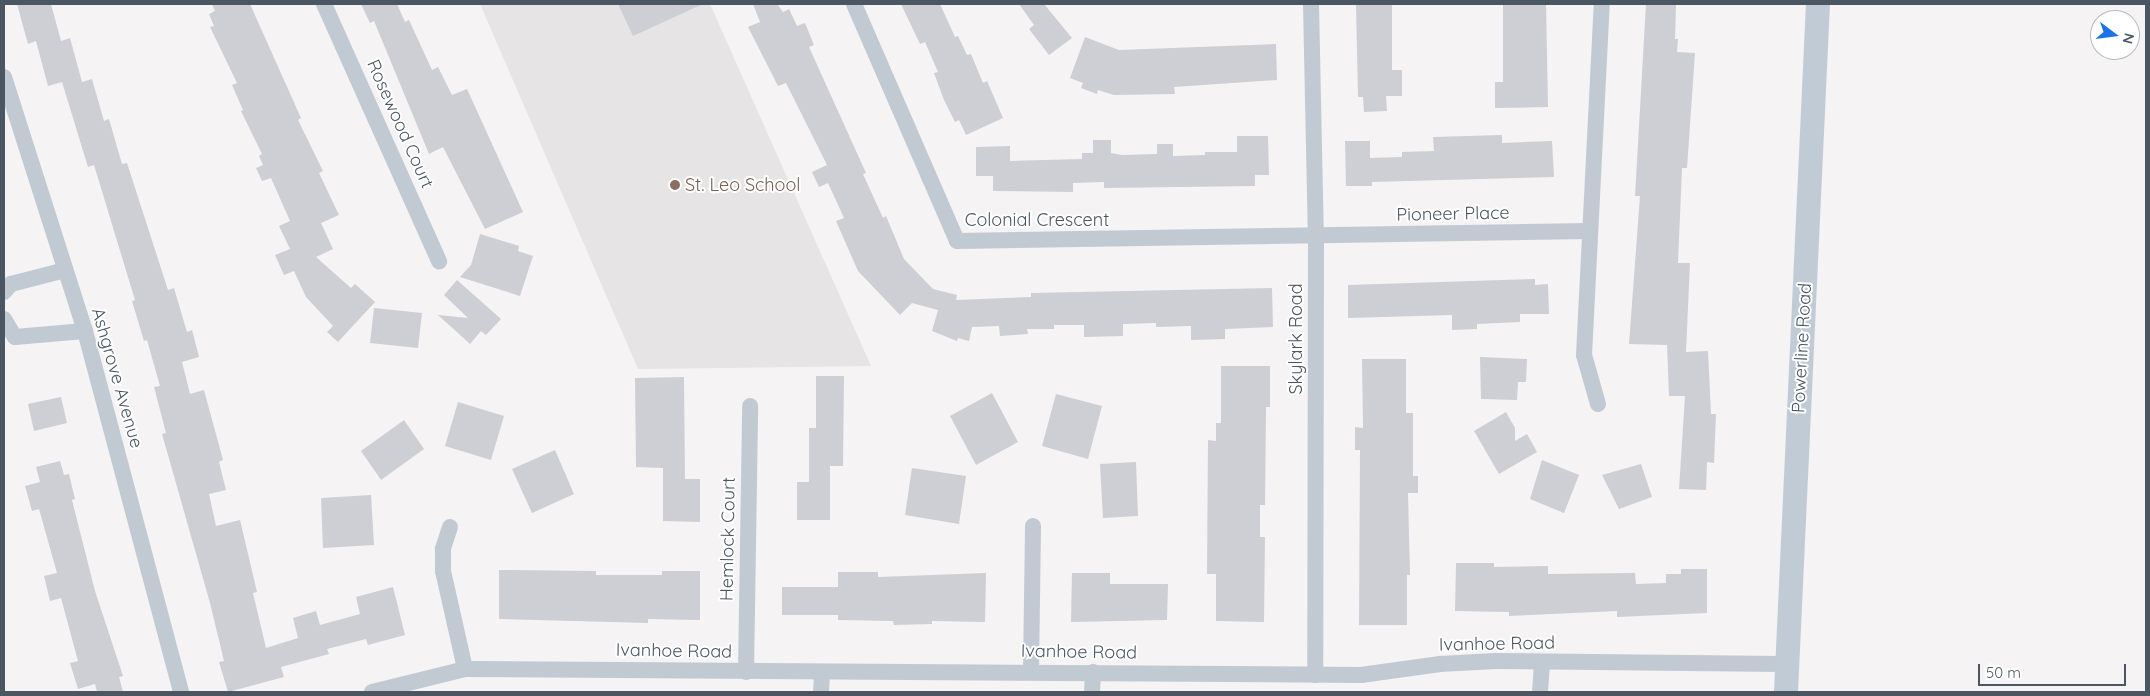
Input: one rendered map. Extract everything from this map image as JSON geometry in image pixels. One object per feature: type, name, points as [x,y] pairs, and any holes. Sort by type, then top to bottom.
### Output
[{"type":"main road","name":"Powerline Road","points":[[1786,692],[1818,4]]},
{"type":"street","name":"Rosewood Court","points":[[324,4],[439,261]]},
{"type":"street","name":"Colonial Crescent","points":[[854,4],[956,241],[1316,238]]},
{"type":"street","name":"Skylark Road","points":[[1311,4],[1316,238],[1315,675]]},
{"type":"street","points":[[1598,404],[1584,355],[1602,4]]},
{"type":"street","name":"Ashgrove Avenue","points":[[4,77],[85,331],[181,692]]},
{"type":"street","name":"Pioneer Place","points":[[1316,238],[1590,231]]},
{"type":"street","points":[[4,292],[11,284],[65,270]]},
{"type":"street","points":[[4,320],[15,337],[85,331]]},
{"type":"street","name":"Hemlock Court","points":[[746,672],[750,406]]},
{"type":"street","points":[[1031,670],[1033,526]]},
{"type":"street","points":[[450,527],[444,548],[443,571],[465,669]]},
{"type":"street","name":"Ivanhoe Road","points":[[372,692],[465,669],[822,673],[1031,670],[1374,675],[1454,662],[1787,664]]},
{"type":"street","points":[[1540,692],[1542,662]]},
{"type":"street","points":[[1092,692],[1093,672]]},
{"type":"street","points":[[821,692],[822,673]]},
{"type":"shaded area","name":"St. Leo School","points":[[480,4],[710,4],[871,366],[638,369]]},
{"type":"building","points":[[17,4],[51,4],[61,41],[70,38],[82,82],[92,79],[104,121],[109,119],[122,164],[127,163],[168,290],[174,288],[187,332],[192,330],[199,357],[182,362],[190,394],[204,390],[223,460],[219,462],[226,490],[209,494],[216,526],[240,520],[257,592],[253,593],[266,648],[298,638],[293,618],[316,611],[320,625],[360,614],[356,597],[393,587],[405,635],[368,645],[366,639],[327,649],[329,654],[281,667],[284,677],[228,692],[219,662],[224,661],[210,603],[162,434],[166,433],[154,387],[160,386],[147,340],[144,341],[132,301],[135,300],[94,165],[88,167],[62,82],[48,86],[36,41],[28,44]]},
{"type":"building","points":[[212,4],[250,4],[301,118],[298,120],[323,171],[319,173],[339,215],[321,223],[333,249],[316,257],[351,288],[355,284],[375,302],[338,342],[327,332],[333,326],[306,297],[294,271],[284,275],[275,255],[290,249],[279,226],[290,221],[271,178],[262,181],[256,168],[263,165],[259,156],[262,154],[241,111],[243,110],[232,85],[237,83],[210,27],[214,26],[209,14],[215,11]]},
{"type":"building","points":[[361,4],[397,4],[405,22],[409,20],[432,70],[438,67],[452,95],[467,89],[523,212],[485,229],[443,147],[429,154],[374,21],[370,23]]},
{"type":"building","points":[[618,4],[703,4],[633,36]]},
{"type":"building","points":[[753,4],[777,4],[783,12],[789,9],[797,26],[805,23],[814,45],[809,47],[866,173],[863,174],[883,218],[886,216],[904,259],[933,289],[957,295],[956,300],[1031,297],[1031,293],[1272,288],[1273,327],[1225,329],[1225,339],[1191,340],[1191,326],[1156,327],[1156,323],[1123,324],[1123,336],[1084,337],[1084,325],[1054,325],[1054,329],[1027,329],[1028,334],[1000,336],[999,326],[972,327],[969,341],[958,338],[957,341],[932,331],[938,310],[912,303],[900,315],[858,271],[836,221],[844,218],[828,183],[819,187],[812,172],[827,165],[786,83],[778,86],[748,27],[760,22]]},
{"type":"building","points":[[901,4],[940,4],[955,37],[958,36],[967,55],[971,54],[983,83],[987,81],[1003,118],[966,135],[959,120],[955,122],[944,100],[934,73],[938,72],[925,42],[920,44]]},
{"type":"building","points":[[1019,4],[1044,4],[1072,38],[1049,55],[1029,29],[1034,25]]},
{"type":"building","points":[[1356,4],[1392,4],[1392,70],[1402,70],[1402,96],[1386,96],[1387,111],[1364,112],[1363,97],[1358,97]]},
{"type":"building","points":[[1503,4],[1546,4],[1548,107],[1495,108],[1495,82],[1503,82]]},
{"type":"building","points":[[1646,4],[1676,4],[1675,39],[1678,39],[1677,52],[1695,53],[1687,168],[1682,168],[1678,263],[1690,263],[1686,352],[1708,351],[1711,414],[1716,414],[1714,463],[1707,462],[1706,490],[1679,489],[1685,396],[1669,396],[1667,345],[1629,344],[1640,196],[1635,196]]},
{"type":"building","points":[[1085,37],[1119,50],[1276,44],[1277,80],[1174,87],[1175,94],[1114,95],[1098,90],[1097,94],[1081,88],[1083,83],[1070,78]]},
{"type":"building","points":[[1502,135],[1502,143],[1552,141],[1554,177],[1372,182],[1372,186],[1346,186],[1345,141],[1370,141],[1370,158],[1402,157],[1402,152],[1434,151],[1433,137]]},
{"type":"building","points":[[1237,136],[1268,136],[1269,175],[1255,175],[1255,186],[1104,188],[1104,182],[1073,183],[1073,192],[993,191],[993,176],[976,176],[976,147],[1010,146],[1010,161],[1082,159],[1082,153],[1093,153],[1093,140],[1111,140],[1111,153],[1122,155],[1157,154],[1157,144],[1173,144],[1173,156],[1205,155],[1205,152],[1237,152]]},
{"type":"building","points":[[480,234],[519,246],[518,251],[533,256],[520,296],[460,277],[471,265]]},
{"type":"building","points":[[1535,279],[1535,285],[1548,284],[1549,314],[1520,314],[1520,322],[1477,324],[1477,329],[1452,330],[1452,315],[1348,318],[1348,285]]},
{"type":"building","points":[[457,280],[501,319],[486,335],[481,331],[470,344],[438,315],[468,318],[444,295]]},
{"type":"building","points":[[374,308],[422,313],[418,348],[370,343]]},
{"type":"building","points":[[1480,357],[1527,359],[1526,382],[1518,382],[1517,400],[1481,399]]},
{"type":"building","points":[[1362,359],[1406,359],[1406,413],[1413,413],[1413,476],[1418,476],[1418,493],[1408,493],[1410,575],[1407,575],[1407,625],[1359,625],[1360,450],[1355,450],[1355,427],[1363,428]]},
{"type":"building","points":[[1221,366],[1270,366],[1270,407],[1266,407],[1265,505],[1260,505],[1260,537],[1265,537],[1264,622],[1216,621],[1216,574],[1207,574],[1208,440],[1216,441],[1216,423],[1221,423]]},
{"type":"building","points":[[816,376],[844,376],[843,466],[830,466],[830,520],[797,520],[797,482],[809,482],[809,428],[816,428]]},
{"type":"building","points":[[684,377],[685,479],[700,479],[700,522],[663,521],[663,468],[636,467],[635,378]]},
{"type":"building","points":[[992,393],[1018,442],[976,465],[950,416]]},
{"type":"building","points":[[1056,394],[1102,406],[1088,459],[1042,446]]},
{"type":"building","points":[[61,397],[67,423],[34,431],[28,404]]},
{"type":"building","points":[[458,402],[504,416],[491,460],[445,446]]},
{"type":"building","points":[[1506,412],[1515,428],[1515,441],[1527,434],[1537,452],[1499,474],[1474,431]]},
{"type":"building","points":[[404,420],[424,449],[381,480],[361,451]]},
{"type":"building","points":[[555,450],[574,494],[532,513],[512,469]]},
{"type":"building","points":[[1542,460],[1579,475],[1564,513],[1530,499]]},
{"type":"building","points":[[60,461],[64,475],[69,474],[75,499],[72,500],[95,591],[123,676],[119,677],[123,692],[97,692],[95,684],[78,689],[70,663],[78,661],[61,598],[50,601],[44,576],[57,573],[39,509],[32,511],[25,486],[40,482],[36,467]]},
{"type":"building","points":[[1136,462],[1138,516],[1103,518],[1100,464]]},
{"type":"building","points":[[1641,464],[1652,497],[1619,509],[1602,475]]},
{"type":"building","points":[[912,468],[966,476],[959,524],[905,515]]},
{"type":"building","points":[[371,495],[374,545],[323,548],[321,498]]},
{"type":"building","points":[[1456,563],[1494,563],[1494,567],[1548,566],[1548,574],[1635,573],[1636,584],[1666,583],[1666,574],[1681,574],[1681,569],[1707,569],[1707,613],[1617,617],[1617,611],[1509,616],[1509,612],[1455,611]]},
{"type":"building","points":[[499,570],[596,571],[596,575],[662,575],[662,571],[700,571],[700,620],[648,619],[648,623],[499,619]]},
{"type":"building","points":[[838,572],[878,572],[878,577],[986,573],[985,622],[932,621],[932,624],[894,625],[893,621],[838,620],[838,615],[782,615],[782,587],[838,587]]},
{"type":"building","points":[[1072,573],[1110,573],[1110,584],[1168,584],[1167,620],[1071,622]]},
{"type":"place","name":"St. Leo School","points":[[675,185]]}]
